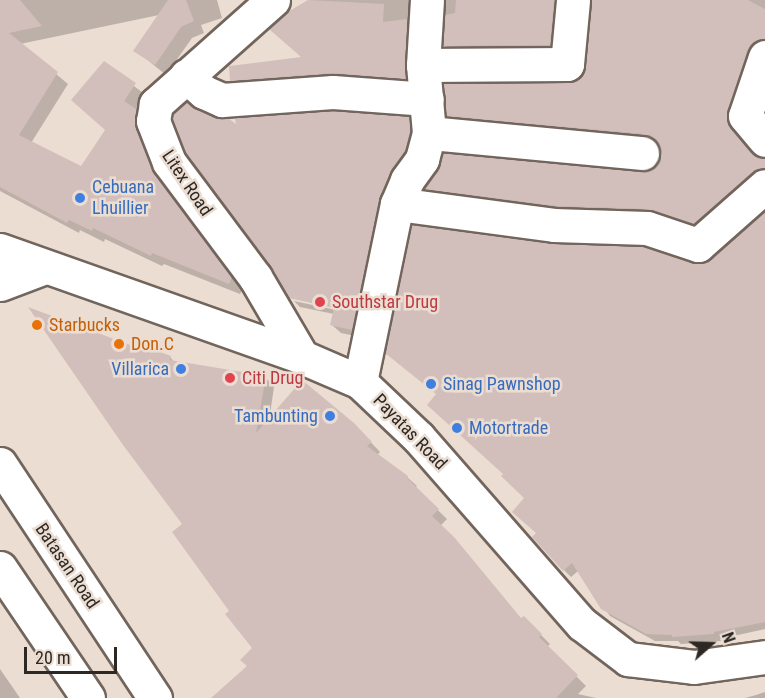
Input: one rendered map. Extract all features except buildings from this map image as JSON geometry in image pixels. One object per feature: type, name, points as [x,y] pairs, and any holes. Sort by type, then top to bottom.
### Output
[{"type":"street","name":"Litex Road","points":[[273,0],[156,104],[153,121],[164,154],[272,303],[302,357]]},
{"type":"street","points":[[360,382],[397,204],[407,180],[422,159],[429,133],[423,65],[427,0]]},
{"type":"street","points":[[423,65],[567,64],[573,0]]},
{"type":"street","points":[[765,57],[745,116],[765,140]]},
{"type":"street","points":[[186,76],[204,93],[222,100],[333,92],[427,99]]},
{"type":"street","points":[[429,133],[642,153]]},
{"type":"street","points":[[397,204],[554,225],[647,228],[698,245],[765,186]]},
{"type":"street","name":"Payatas Road","points":[[0,250],[302,357],[360,382],[419,438],[582,624],[628,659],[694,667],[765,657]]},
{"type":"street","points":[[0,284],[45,267]]},
{"type":"street","name":"Batasan Road","points":[[0,464],[155,698]]},
{"type":"street","points":[[0,568],[88,698]]},
{"type":"place","name":"Cebuana Lhuillier","points":[[80,198]]},
{"type":"place","name":"Southstar Drug","points":[[320,302]]},
{"type":"place","name":"Starbucks","points":[[37,325]]},
{"type":"place","name":"Don.C","points":[[119,344]]},
{"type":"place","name":"Villarica","points":[[181,369]]},
{"type":"place","name":"Citi Drug","points":[[230,378]]},
{"type":"place","name":"Sinag Pawnshop","points":[[431,384]]},
{"type":"place","name":"Tambunting","points":[[330,416]]},
{"type":"place","name":"Motortrade","points":[[457,428]]}]
